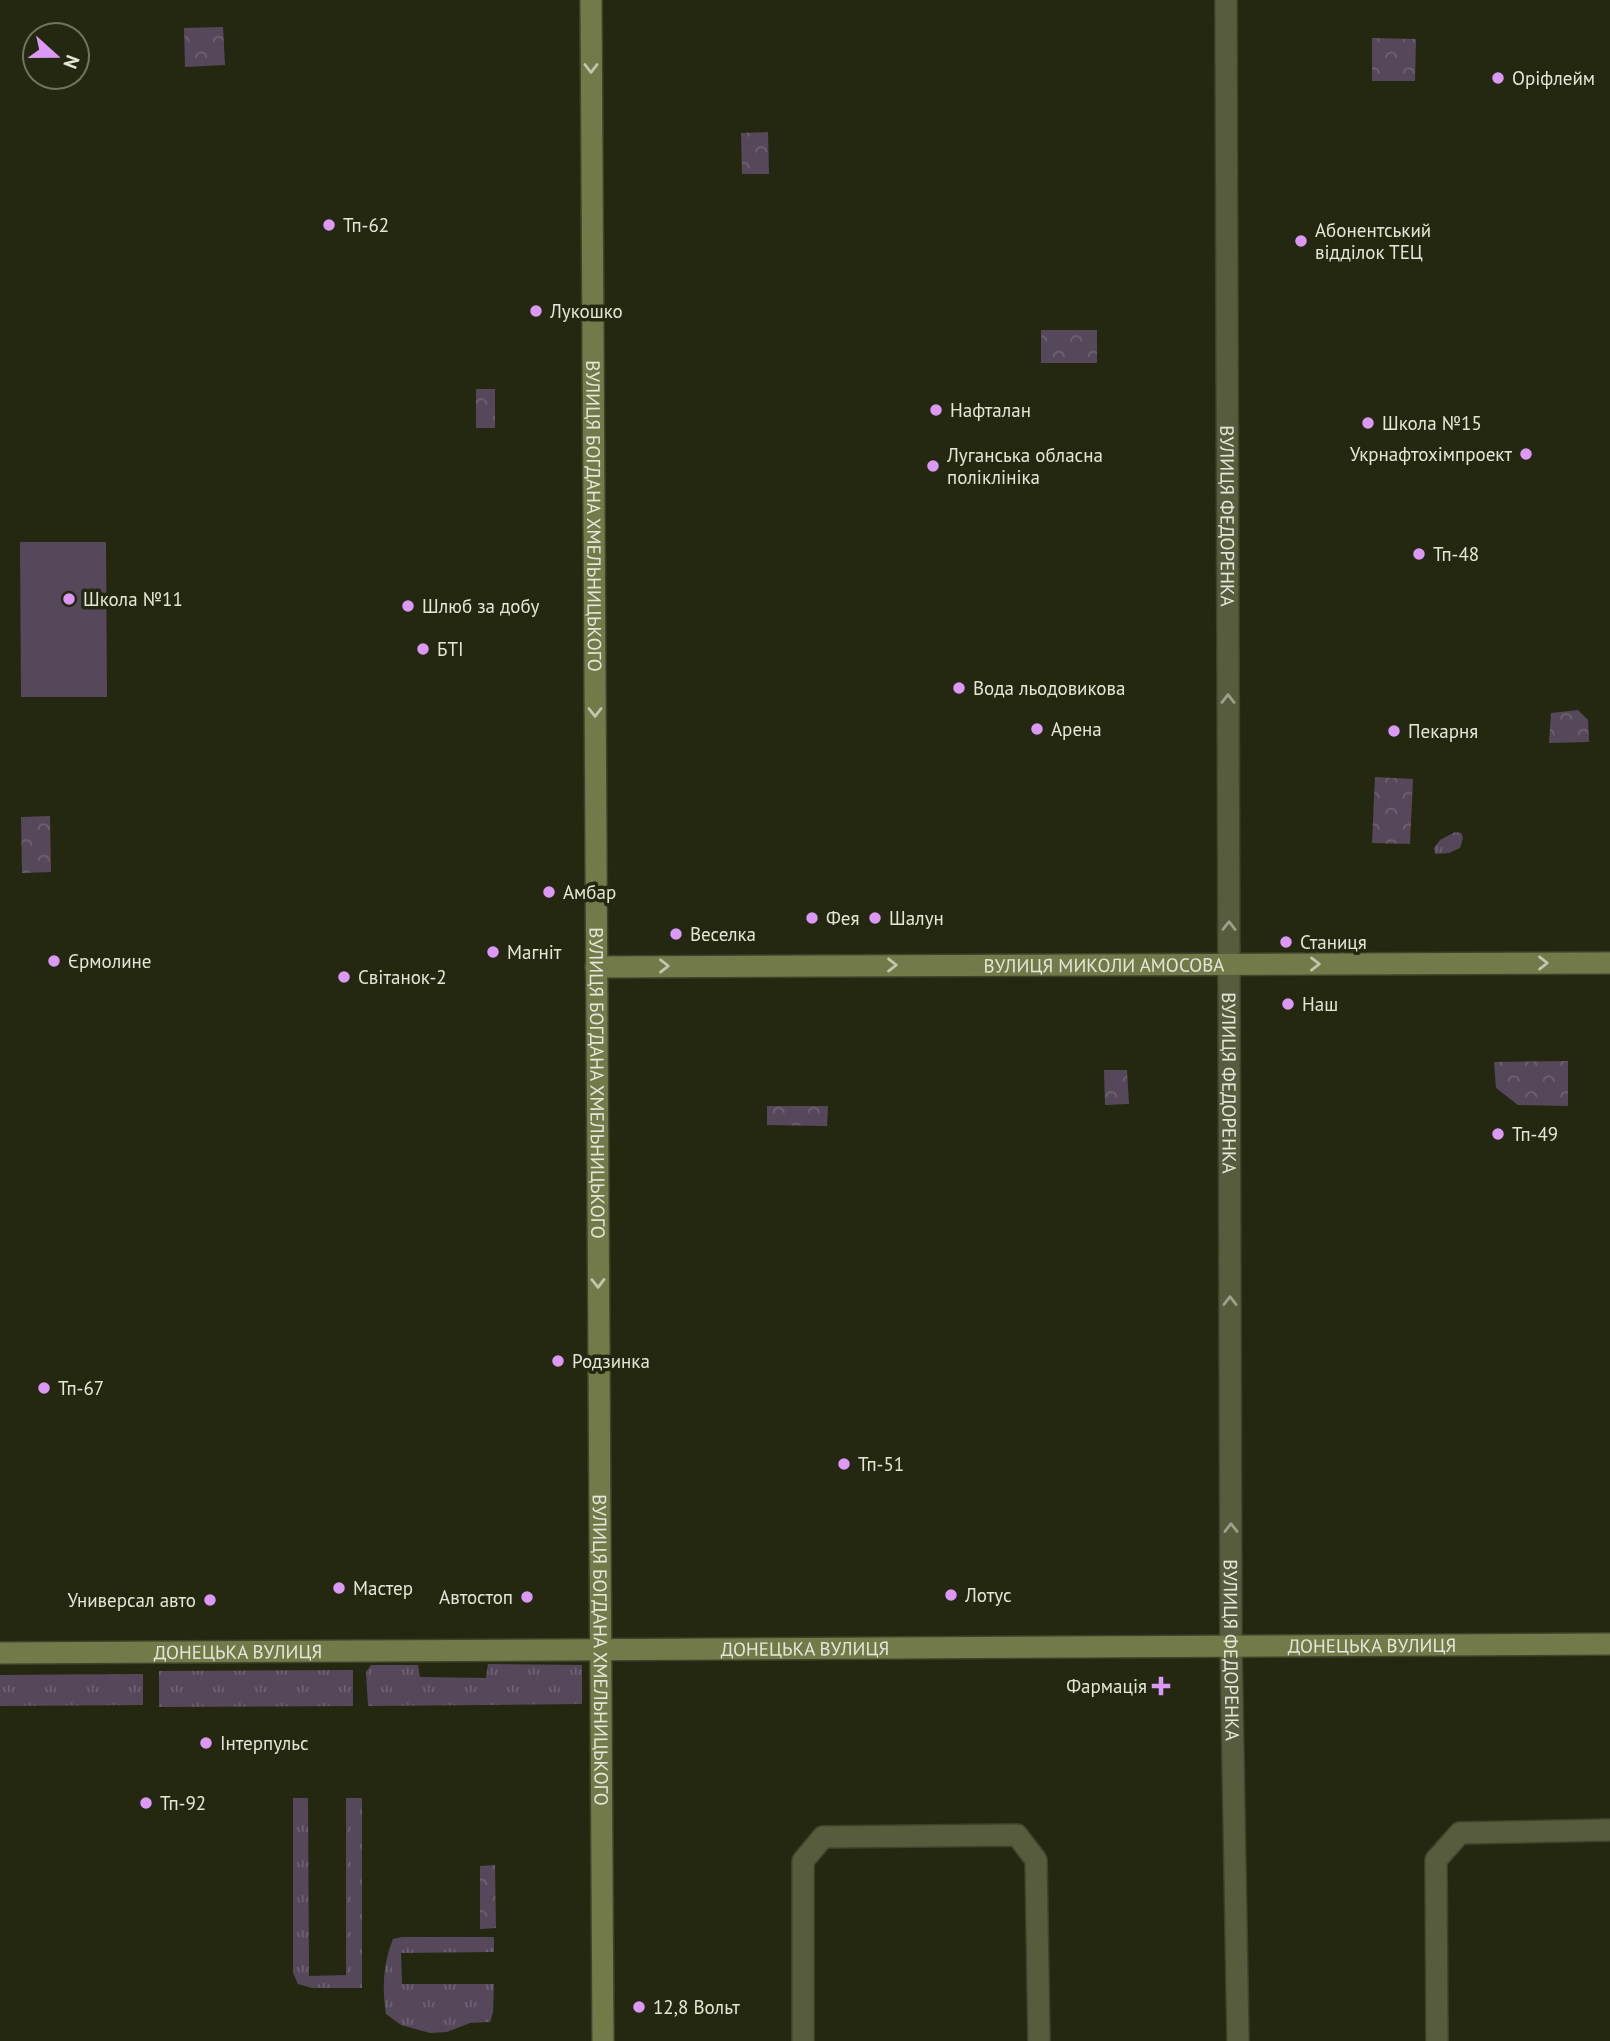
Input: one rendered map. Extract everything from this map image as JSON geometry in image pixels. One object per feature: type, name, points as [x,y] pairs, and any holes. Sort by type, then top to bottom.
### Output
[{"type":"street","name":"ВУЛИЦЯ БОГДАНА ХМЕЛЬНИЦЬКОГО","points":[[591,0],[603,2041]]},
{"type":"street","name":"ВУЛИЦЯ ФЕДОРЕНКА","points":[[1226,0],[1231,1646],[1238,2041]]},
{"type":"street","name":"ВУЛИЦЯ МИКОЛИ АМОСОВА","points":[[596,967],[1610,963]]},
{"type":"street","name":"ДОНЕЦЬКА ВУЛИЦЯ","points":[[0,1653],[1610,1644]]},
{"type":"street","points":[[1437,2041],[1436,1860],[1460,1833],[1610,1830]]},
{"type":"street","points":[[803,2041],[803,1861],[823,1836],[1017,1835],[1037,1860],[1039,2041]]},
{"type":"green space","points":[[223,27],[225,65],[185,67],[184,28]]},
{"type":"green space","points":[[1372,38],[1416,39],[1415,81],[1372,81]]},
{"type":"green space","points":[[768,132],[769,174],[742,174],[741,133]]},
{"type":"green space","points":[[1041,330],[1097,330],[1097,363],[1041,363]]},
{"type":"green space","points":[[476,389],[495,389],[495,428],[476,428]]},
{"type":"green space","points":[[20,542],[106,542],[107,697],[21,697]]},
{"type":"green space","points":[[1578,710],[1588,720],[1589,742],[1549,743],[1551,713]]},
{"type":"green space","points":[[1375,777],[1413,779],[1410,844],[1372,843]]},
{"type":"green space","points":[[50,816],[51,872],[22,873],[21,817]]},
{"type":"green space","points":[[1455,832],[1461,833],[1463,838],[1460,848],[1449,853],[1435,854],[1434,848],[1440,840]]},
{"type":"green space","points":[[1568,1061],[1568,1106],[1518,1105],[1496,1088],[1494,1062]]},
{"type":"green space","points":[[1104,1070],[1127,1070],[1129,1104],[1105,1105]]},
{"type":"green space","points":[[767,1106],[828,1106],[827,1126],[767,1125]]},
{"type":"green space","points":[[488,1664],[582,1665],[582,1704],[368,1706],[366,1672],[371,1665],[418,1665],[420,1677],[486,1678]]},
{"type":"green space","points":[[353,1670],[353,1706],[159,1707],[159,1671]]},
{"type":"green space","points":[[143,1674],[143,1705],[0,1706],[0,1675]]},
{"type":"green space","points":[[293,1798],[308,1798],[309,1976],[346,1975],[346,1798],[362,1798],[362,1988],[312,1988],[298,1984],[293,1973]]},
{"type":"green space","points":[[495,1865],[496,1928],[480,1929],[480,1866]]},
{"type":"green space","points":[[494,1937],[494,1952],[401,1953],[402,1984],[494,1984],[490,2022],[470,2023],[447,2032],[430,2033],[401,2025],[386,2014],[385,1967],[393,1939]]},
{"type":"place","name":"Оріфлейм","points":[[1498,78]]},
{"type":"place","name":"Тп-62","points":[[329,225]]},
{"type":"place","name":"Абонентський відділок ТЕЦ","points":[[1301,241]]},
{"type":"place","name":"Лукошко","points":[[536,311]]},
{"type":"place","name":"Нафталан","points":[[936,410]]},
{"type":"place","name":"Школа №15","points":[[1368,423]]},
{"type":"place","name":"Укрнафтохімпроект","points":[[1526,454]]},
{"type":"place","name":"Луганська обласна поліклініка","points":[[933,466]]},
{"type":"place","name":"Тп-48","points":[[1419,554]]},
{"type":"place","name":"Школа №11","points":[[69,599]]},
{"type":"place","name":"Шлюб за добу","points":[[408,606]]},
{"type":"place","name":"БТІ","points":[[423,649]]},
{"type":"place","name":"Вода льодовикова","points":[[959,688]]},
{"type":"place","name":"Арена","points":[[1037,729]]},
{"type":"place","name":"Пекарня","points":[[1394,731]]},
{"type":"place","name":"Амбар","points":[[549,892]]},
{"type":"place","name":"Фея","points":[[812,918]]},
{"type":"place","name":"Шалун","points":[[875,918]]},
{"type":"place","name":"Веселка","points":[[676,934]]},
{"type":"place","name":"Станиця","points":[[1286,942]]},
{"type":"place","name":"Магніт","points":[[493,952]]},
{"type":"place","name":"Єрмолине","points":[[54,961]]},
{"type":"place","name":"Світанок-2","points":[[344,977]]},
{"type":"place","name":"Наш","points":[[1288,1004]]},
{"type":"place","name":"Тп-49","points":[[1498,1134]]},
{"type":"place","name":"Родзинка","points":[[558,1361]]},
{"type":"place","name":"Тп-67","points":[[44,1388]]},
{"type":"place","name":"Тп-51","points":[[844,1464]]},
{"type":"place","name":"Мастер","points":[[339,1588]]},
{"type":"place","name":"Лотус","points":[[951,1595]]},
{"type":"place","name":"Автостоп","points":[[527,1597]]},
{"type":"place","name":"Универсал авто","points":[[210,1600]]},
{"type":"place","name":"Фармація","points":[[1161,1686]]},
{"type":"place","name":"Інтерпульс","points":[[206,1743]]},
{"type":"place","name":"Тп-92","points":[[146,1803]]},
{"type":"place","name":"12,8 Вольт","points":[[639,2007]]}]
